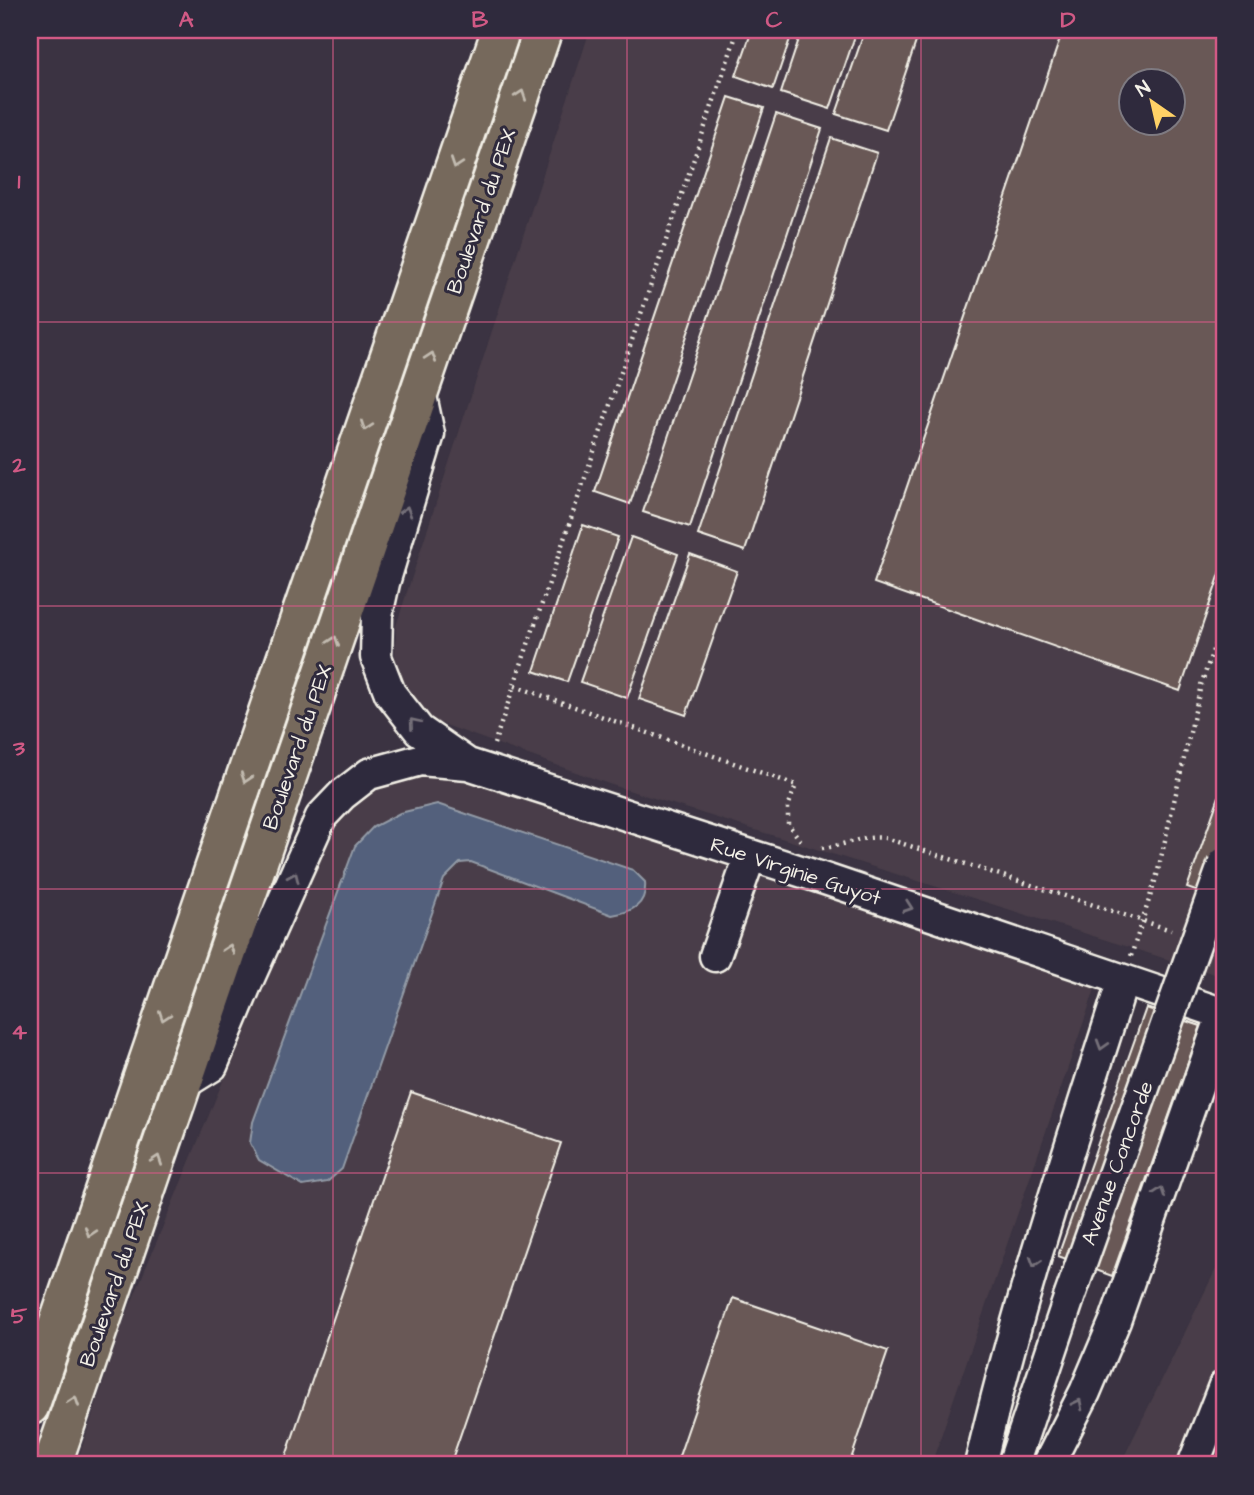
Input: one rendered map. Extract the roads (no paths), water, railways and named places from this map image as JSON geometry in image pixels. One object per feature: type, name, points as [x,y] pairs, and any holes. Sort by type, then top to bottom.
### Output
[{"type":"main road","name":"Boulevard du PEX","points":[[30,1406],[501,30]]},
{"type":"main road","name":"Boulevard du PEX","points":[[52,1465],[543,30]]},
{"type":"lane","name":"Rue Virginie Guyot","points":[[420,391],[429,433],[384,583],[377,615],[376,657],[390,693],[419,730],[477,767]]},
{"type":"lane","name":"Rue Virginie Guyot","points":[[183,1084],[212,1066],[321,817],[342,795],[369,774],[420,760],[477,767],[825,879],[1224,1014]]},
{"type":"lane","points":[[715,956],[750,856]]},
{"type":"lane","name":"Avenue Concorde","points":[[1013,1465],[1069,1297],[1224,863]]},
{"type":"lane","points":[[980,1465],[999,1382],[1027,1285],[1122,980]]},
{"type":"lane","points":[[1048,1465],[1085,1392],[1115,1321],[1224,1014]]},
{"type":"lane","points":[[1193,1465],[1224,1386]]},
{"type":"water","points":[[437,804],[633,870],[645,882],[641,902],[626,912],[612,915],[471,862],[460,863],[444,879],[342,1169],[327,1182],[303,1186],[259,1160],[250,1143],[253,1122],[355,846],[373,827],[400,813]]}]
